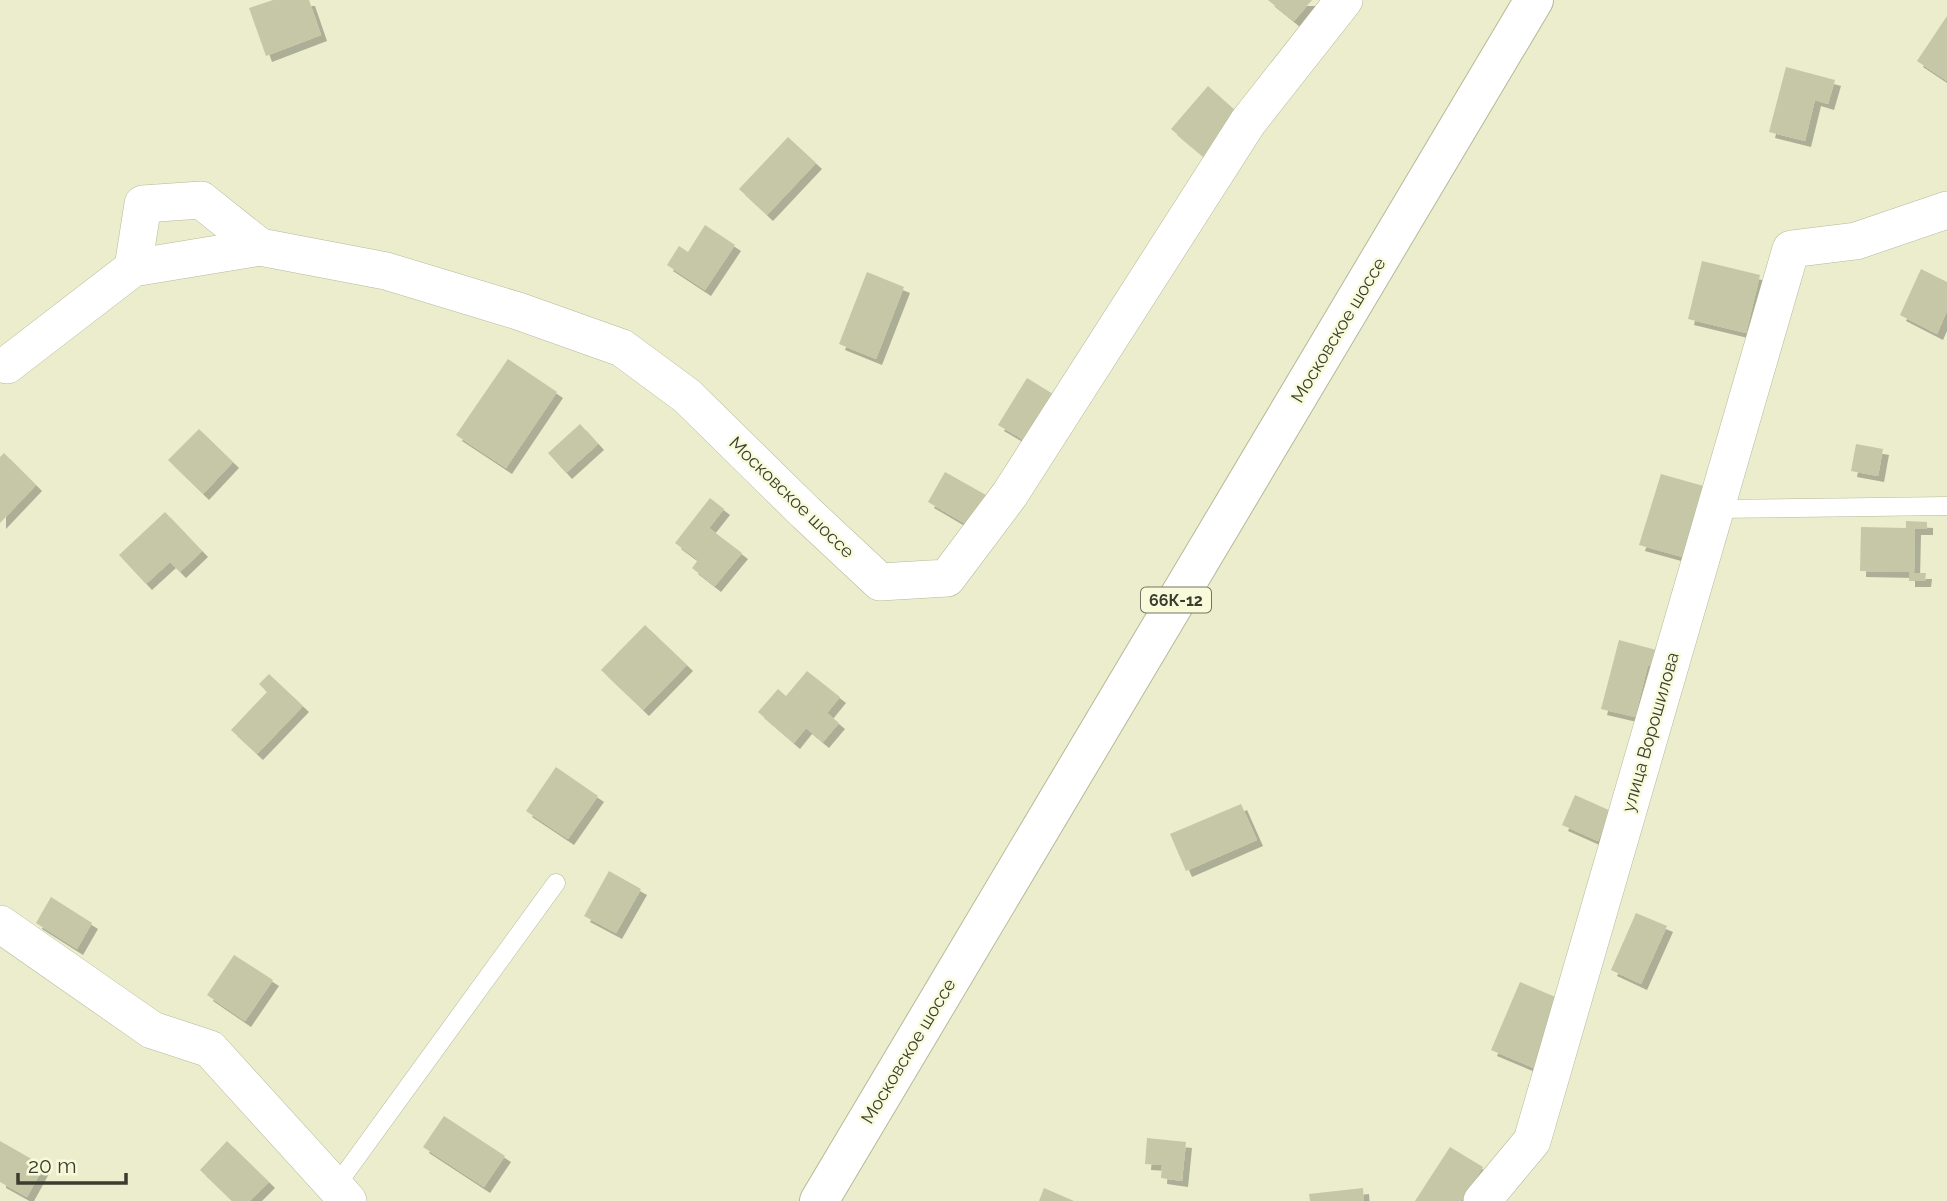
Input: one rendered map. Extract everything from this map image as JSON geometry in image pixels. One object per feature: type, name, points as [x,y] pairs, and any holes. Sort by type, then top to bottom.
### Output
[{"type":"main road","name":"Московское шоссе","points":[[818,1201],[1534,0]]},
{"type":"street","name":"Московское шоссе","points":[[7,366],[133,268],[260,247],[386,271],[518,311],[622,348],[687,396],[880,582],[947,578],[1010,494],[1248,122],[1344,0]]},
{"type":"street","points":[[133,268],[143,204],[201,200],[260,247]]},
{"type":"street","name":"улица Ворошилова","points":[[1482,1201],[1532,1141],[1791,249],[1856,241],[1947,210]]},
{"type":"street","points":[[0,924],[152,1030],[210,1049],[342,1194]]},
{"type":"lane","points":[[1715,509],[1947,506]]},
{"type":"lane","points":[[342,1194],[555,883]]},
{"type":"building","points":[[273,0],[309,0],[321,35],[266,56],[249,8]]},
{"type":"building","points":[[1268,0],[1312,0],[1294,21]]},
{"type":"building","points":[[1947,16],[1947,81],[1917,61]]},
{"type":"building","points":[[1786,67],[1835,80],[1828,104],[1815,100],[1805,141],[1769,132]]},
{"type":"building","points":[[1208,86],[1236,111],[1221,130],[1229,137],[1209,161],[1171,129]]},
{"type":"building","points":[[788,137],[816,163],[767,215],[739,189]]},
{"type":"building","points":[[705,225],[735,245],[705,290],[667,265],[679,246],[688,252]]},
{"type":"building","points":[[1702,261],[1760,275],[1746,333],[1688,319]]},
{"type":"building","points":[[1921,269],[1947,282],[1947,311],[1937,334],[1900,315]]},
{"type":"building","points":[[867,272],[904,287],[876,359],[839,344]]},
{"type":"building","points":[[508,359],[557,392],[506,468],[456,435]]},
{"type":"building","points":[[1027,378],[1053,394],[1025,441],[998,425]]},
{"type":"building","points":[[580,424],[598,444],[566,473],[548,453]]},
{"type":"building","points":[[199,429],[233,462],[203,494],[168,460]]},
{"type":"building","points":[[1856,444],[1883,449],[1878,476],[1851,471]]},
{"type":"building","points":[[4,453],[36,485],[0,523],[0,457]]},
{"type":"building","points":[[945,472],[986,495],[969,526],[928,502]]},
{"type":"building","points":[[1661,474],[1707,487],[1686,558],[1639,545]]},
{"type":"building","points":[[710,498],[724,509],[709,528],[742,553],[715,586],[692,568],[698,560],[675,543]]},
{"type":"building","points":[[165,512],[202,551],[180,572],[170,562],[146,584],[119,555]]},
{"type":"building","points":[[1906,521],[1927,522],[1927,529],[1915,529],[1914,573],[1926,573],[1925,581],[1909,581],[1909,572],[1860,571],[1861,527],[1906,528]]},
{"type":"building","points":[[645,625],[687,665],[643,710],[601,670]]},
{"type":"building","points":[[1619,640],[1660,651],[1655,667],[1648,665],[1635,717],[1601,709]]},
{"type":"building","points":[[807,671],[840,697],[827,713],[839,723],[823,742],[806,728],[794,743],[758,712],[778,689],[786,696]]},
{"type":"building","points":[[269,674],[303,706],[257,754],[231,730],[267,692],[259,684]]},
{"type":"building","points":[[556,767],[598,796],[568,839],[526,811]]},
{"type":"building","points":[[1575,795],[1611,811],[1598,841],[1562,825]]},
{"type":"building","points":[[1241,804],[1257,840],[1186,871],[1170,834]]},
{"type":"building","points":[[609,871],[641,889],[616,933],[584,916]]},
{"type":"building","points":[[51,897],[92,923],[77,949],[36,923]]},
{"type":"building","points":[[1636,913],[1667,926],[1641,984],[1611,970]]},
{"type":"building","points":[[234,955],[273,980],[245,1021],[207,995]]},
{"type":"building","points":[[1520,982],[1565,1001],[1536,1069],[1491,1050]]},
{"type":"building","points":[[444,1116],[505,1156],[484,1187],[423,1147]]},
{"type":"building","points":[[1147,1138],[1186,1142],[1182,1181],[1161,1178],[1162,1165],[1145,1164]]},
{"type":"building","points":[[0,1141],[44,1166],[27,1197],[0,1182]]},
{"type":"building","points":[[227,1141],[269,1182],[250,1201],[232,1201],[200,1170]]},
{"type":"building","points":[[1450,1147],[1483,1167],[1461,1201],[1415,1201]]},
{"type":"building","points":[[1044,1188],[1074,1201],[1039,1201]]},
{"type":"building","points":[[1363,1188],[1364,1201],[1310,1201],[1309,1194]]}]
